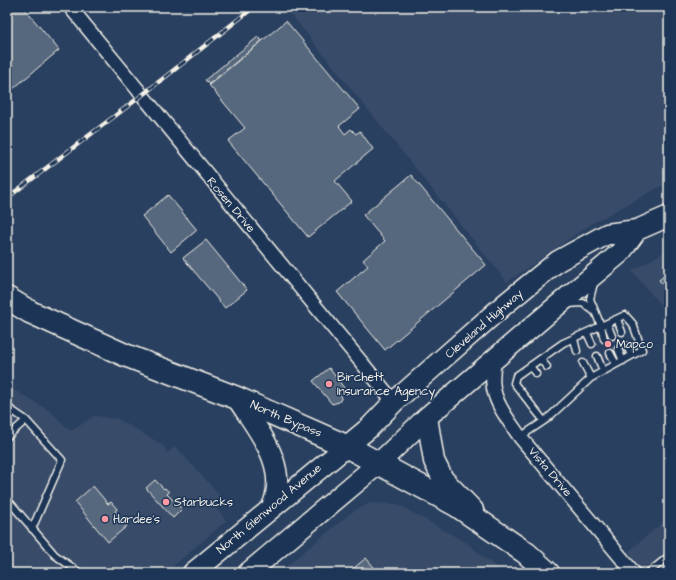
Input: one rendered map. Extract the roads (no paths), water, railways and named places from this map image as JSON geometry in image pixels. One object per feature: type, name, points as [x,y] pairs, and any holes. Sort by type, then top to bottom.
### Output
[{"type":"highway","name":"North Bypass","points":[[7,298],[30,312],[125,355],[237,398],[346,446],[456,505],[526,553],[548,573]]},
{"type":"main road","name":"Cleveland Highway","points":[[346,446],[370,428],[394,402],[505,304],[558,261],[607,234],[638,230],[669,216]]},
{"type":"main road","name":"Cleveland Highway","points":[[378,464],[427,417],[620,253],[638,230]]},
{"type":"main road","points":[[237,398],[271,451],[278,475],[277,496],[272,507]]},
{"type":"main road","points":[[427,417],[434,461],[443,479],[454,492],[502,537]]},
{"type":"main road","name":"North Glenwood Avenue","points":[[193,573],[346,446]]},
{"type":"main road","points":[[248,573],[378,464]]},
{"type":"street","name":"Rosen Drive","points":[[70,7],[394,402]]},
{"type":"street","name":"Vista Drive","points":[[494,359],[493,385],[497,399],[520,437],[634,573]]},
{"type":"lane","points":[[597,271],[590,294],[597,314],[612,336]]},
{"type":"lane","points":[[552,310],[571,303],[583,303],[597,314]]},
{"type":"lane","points":[[520,437],[544,421],[562,405],[570,393],[591,378],[642,350],[633,324],[625,315],[563,343],[516,376],[514,383],[544,421]]},
{"type":"lane","points":[[617,319],[622,332]]},
{"type":"lane","points":[[604,325],[604,339]]},
{"type":"lane","points":[[587,333],[592,344]]},
{"type":"lane","points":[[574,339],[577,351]]},
{"type":"lane","points":[[627,346],[631,356]]},
{"type":"lane","points":[[618,349],[623,361]]},
{"type":"lane","points":[[610,353],[616,364]]},
{"type":"lane","points":[[597,356],[603,371]]},
{"type":"lane","points":[[540,359],[547,367]]},
{"type":"lane","points":[[583,363],[591,378]]},
{"type":"lane","points":[[530,366],[536,374]]},
{"type":"lane","points":[[557,400],[562,405]]},
{"type":"lane","points":[[7,407],[26,420],[62,460],[32,529]]},
{"type":"lane","points":[[7,437],[26,420]]},
{"type":"lane","points":[[7,499],[55,555],[80,573]]},
{"type":"lane","points":[[648,573],[669,556]]},
{"type":"lane","points":[[67,573],[70,566]]},
{"type":"railway","points":[[7,198],[141,96],[254,7]]},
{"type":"place","name":"Mapco","points":[[608,344]]},
{"type":"place","name":"Birchett Insurance Agency","points":[[329,384]]},
{"type":"place","name":"Starbucks","points":[[166,502]]},
{"type":"place","name":"Hardee's","points":[[105,519]]}]
